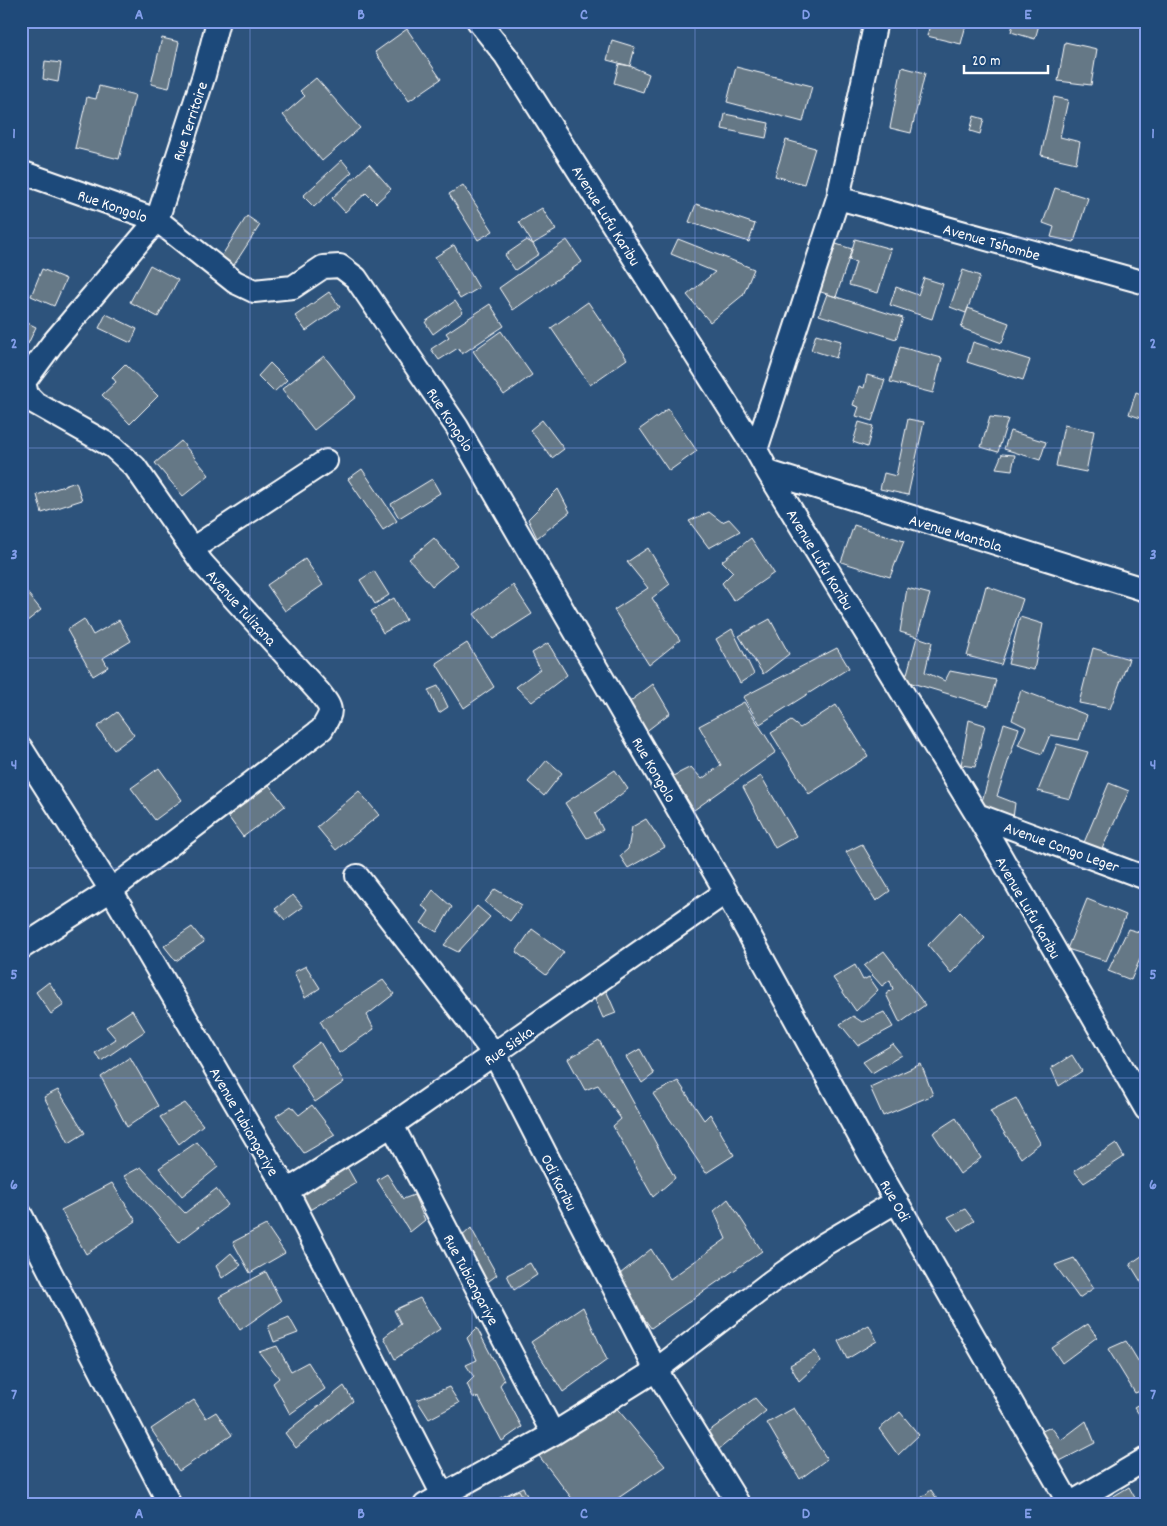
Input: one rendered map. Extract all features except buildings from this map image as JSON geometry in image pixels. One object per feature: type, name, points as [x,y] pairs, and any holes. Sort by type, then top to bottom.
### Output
[{"type":"street","name":"Rue Territoire","points":[[157,220],[204,75],[218,21]]},
{"type":"street","name":"Avenue Lufu Karibu","points":[[478,21],[506,56],[756,450],[977,815],[1146,1109]]},
{"type":"street","points":[[756,450],[838,198],[876,21]]},
{"type":"street","name":"Rue Kongolo","points":[[21,172],[157,220],[235,282],[254,291],[293,287],[323,267],[340,266],[356,278],[457,427],[726,892]]},
{"type":"street","name":"Avenue Tshombe","points":[[838,198],[1146,284]]},
{"type":"street","name":"Avenue Tulizana","points":[[21,948],[111,890],[322,729],[330,715],[329,705],[319,692],[202,562],[135,467],[113,447],[35,403],[25,390],[24,382],[52,344],[157,220]]},
{"type":"street","points":[[192,549],[326,461]]},
{"type":"street","name":"Avenue Mantola","points":[[768,472],[1146,590]]},
{"type":"street","name":"Avenue Tubiangariye","points":[[21,748],[111,890],[287,1192],[439,1501]]},
{"type":"street","name":"Avenue Congo Leger","points":[[977,815],[1146,878]]},
{"type":"street","name":"Odi Karibu","points":[[357,876],[495,1055],[656,1370],[739,1505]]},
{"type":"street","name":"Rue Siska","points":[[287,1192],[392,1125],[495,1055],[726,892]]},
{"type":"street","name":"Rue Odi","points":[[726,892],[897,1201],[1069,1504]]},
{"type":"street","name":"Rue Tubiangariye","points":[[392,1125],[553,1434]]},
{"type":"street","points":[[439,1501],[553,1434],[656,1370],[772,1281],[816,1250],[897,1201]]},
{"type":"street","points":[[21,1215],[170,1505]]},
{"type":"street","points":[[1069,1504],[1146,1459]]}]
